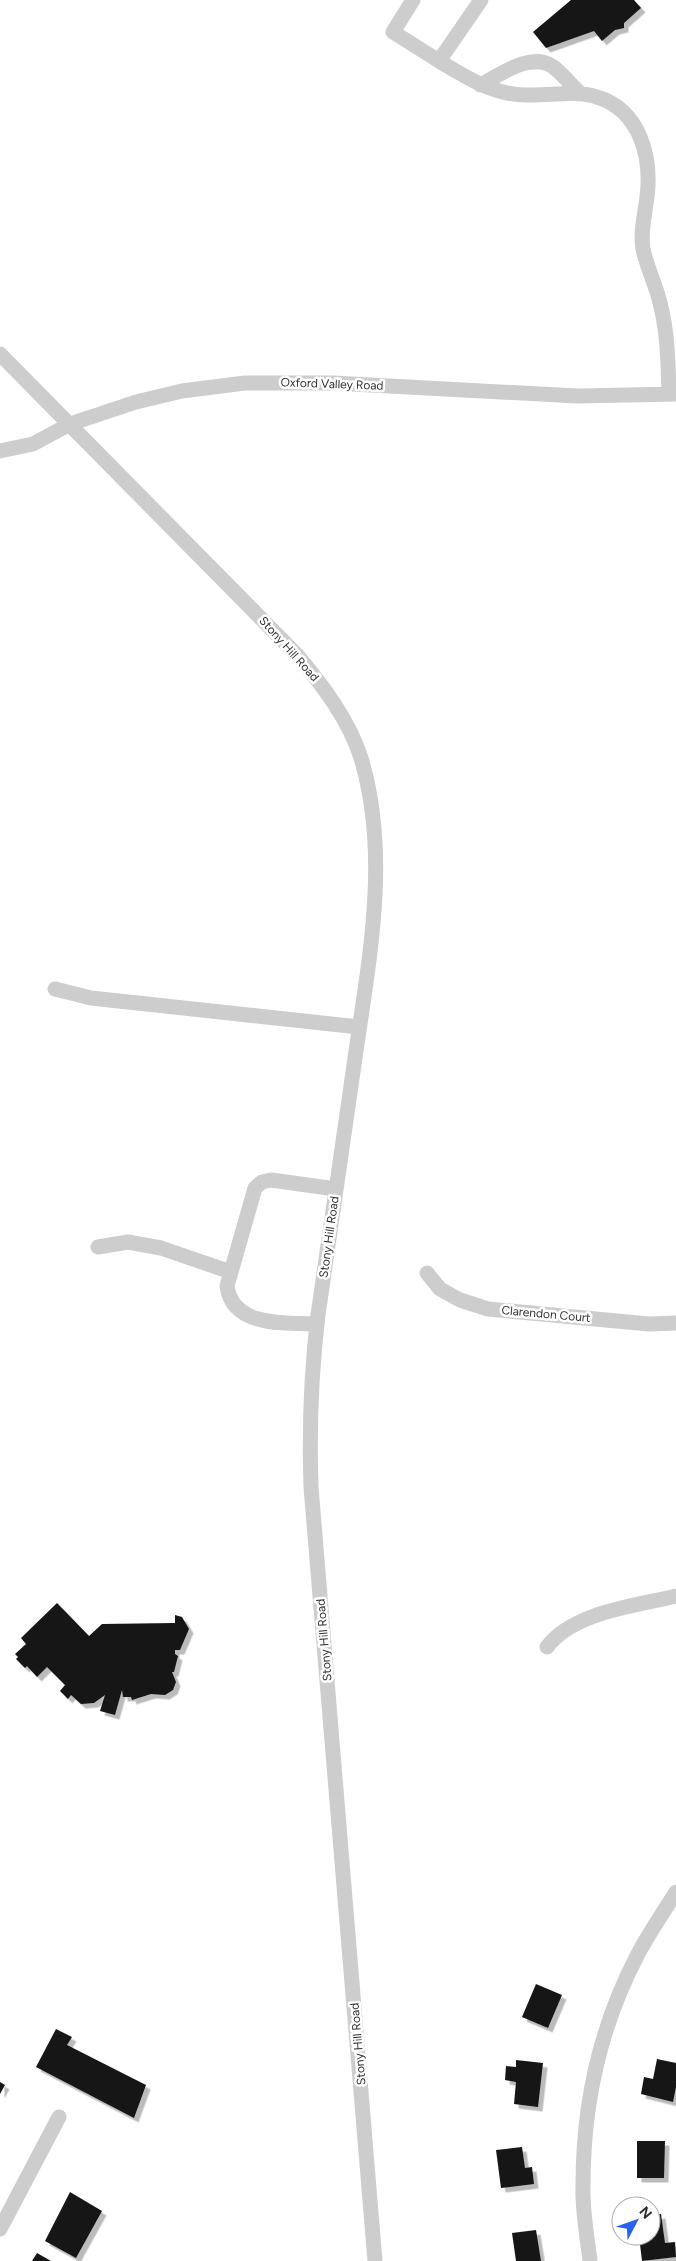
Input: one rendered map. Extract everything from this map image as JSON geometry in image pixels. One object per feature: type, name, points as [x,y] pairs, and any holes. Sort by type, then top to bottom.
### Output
[{"type":"street","points":[[413,0],[393,32],[480,85],[515,95],[580,93],[598,97],[619,109],[635,126],[646,151],[648,186],[642,224],[643,248],[664,322],[672,394]]},
{"type":"street","points":[[439,61],[481,0]]},
{"type":"street","points":[[480,85],[519,66],[539,62],[553,67],[580,93]]},
{"type":"street","name":"Stony Hill Road","points":[[0,354],[298,656],[330,698],[357,748],[370,794],[376,834],[377,860],[370,946],[311,1375],[311,1487],[375,2261]]},
{"type":"street","name":"Oxford Valley Road","points":[[0,451],[44,440],[70,424],[159,396],[199,388],[245,383],[325,382],[577,396],[672,394]]},
{"type":"street","points":[[55,989],[91,998],[359,1026]]},
{"type":"street","points":[[317,1324],[278,1323],[243,1314],[229,1300],[227,1286],[254,1188],[262,1182],[271,1180],[336,1188]]},
{"type":"street","points":[[98,1247],[128,1242],[161,1248],[231,1272]]},
{"type":"street","name":"Clarendon Court","points":[[427,1273],[440,1289],[460,1300],[488,1309],[649,1324],[676,1322]]},
{"type":"street","points":[[547,1647],[555,1637],[592,1617],[676,1596]]},
{"type":"street","points":[[590,2261],[582,2187],[589,2094],[599,2050],[609,2019],[626,1978],[676,1892]]},
{"type":"street","points":[[0,2229],[59,2117]]},
{"type":"building","points":[[571,0],[634,0],[641,8],[624,23],[624,28],[615,30],[602,41],[594,31],[546,48],[533,32]]},
{"type":"building","points":[[57,1603],[89,1636],[102,1624],[175,1623],[175,1615],[182,1617],[189,1629],[180,1650],[175,1650],[175,1654],[178,1656],[174,1672],[172,1672],[176,1682],[173,1690],[165,1695],[151,1694],[132,1700],[131,1697],[123,1697],[122,1690],[115,1715],[100,1711],[105,1695],[94,1703],[81,1704],[71,1695],[68,1699],[60,1691],[65,1685],[47,1667],[37,1677],[27,1666],[25,1668],[16,1659],[18,1657],[15,1654],[26,1644],[21,1638]]},
{"type":"building","points":[[536,1984],[562,1995],[548,2028],[522,2017]]},
{"type":"building","points":[[56,2029],[72,2037],[67,2045],[146,2085],[134,2118],[36,2067]]},
{"type":"building","points":[[657,2059],[676,2063],[676,2087],[673,2102],[641,2094],[644,2077],[653,2079]]},
{"type":"building","points":[[516,2060],[543,2063],[538,2107],[514,2104],[516,2082],[505,2080],[506,2066],[516,2067]]},
{"type":"building","points":[[0,2082],[5,2085],[0,2094]]},
{"type":"building","points":[[637,2141],[665,2141],[664,2178],[637,2178]]},
{"type":"building","points":[[522,2147],[525,2168],[532,2167],[534,2184],[501,2188],[496,2150]]},
{"type":"building","points":[[70,2192],[102,2211],[76,2258],[45,2241]]},
{"type":"building","points":[[661,2214],[665,2243],[675,2242],[676,2257],[642,2261],[640,2246],[661,2246]]},
{"type":"building","points":[[536,2230],[541,2261],[516,2261],[512,2233]]},
{"type":"building","points":[[37,2253],[51,2261],[32,2261]]}]
